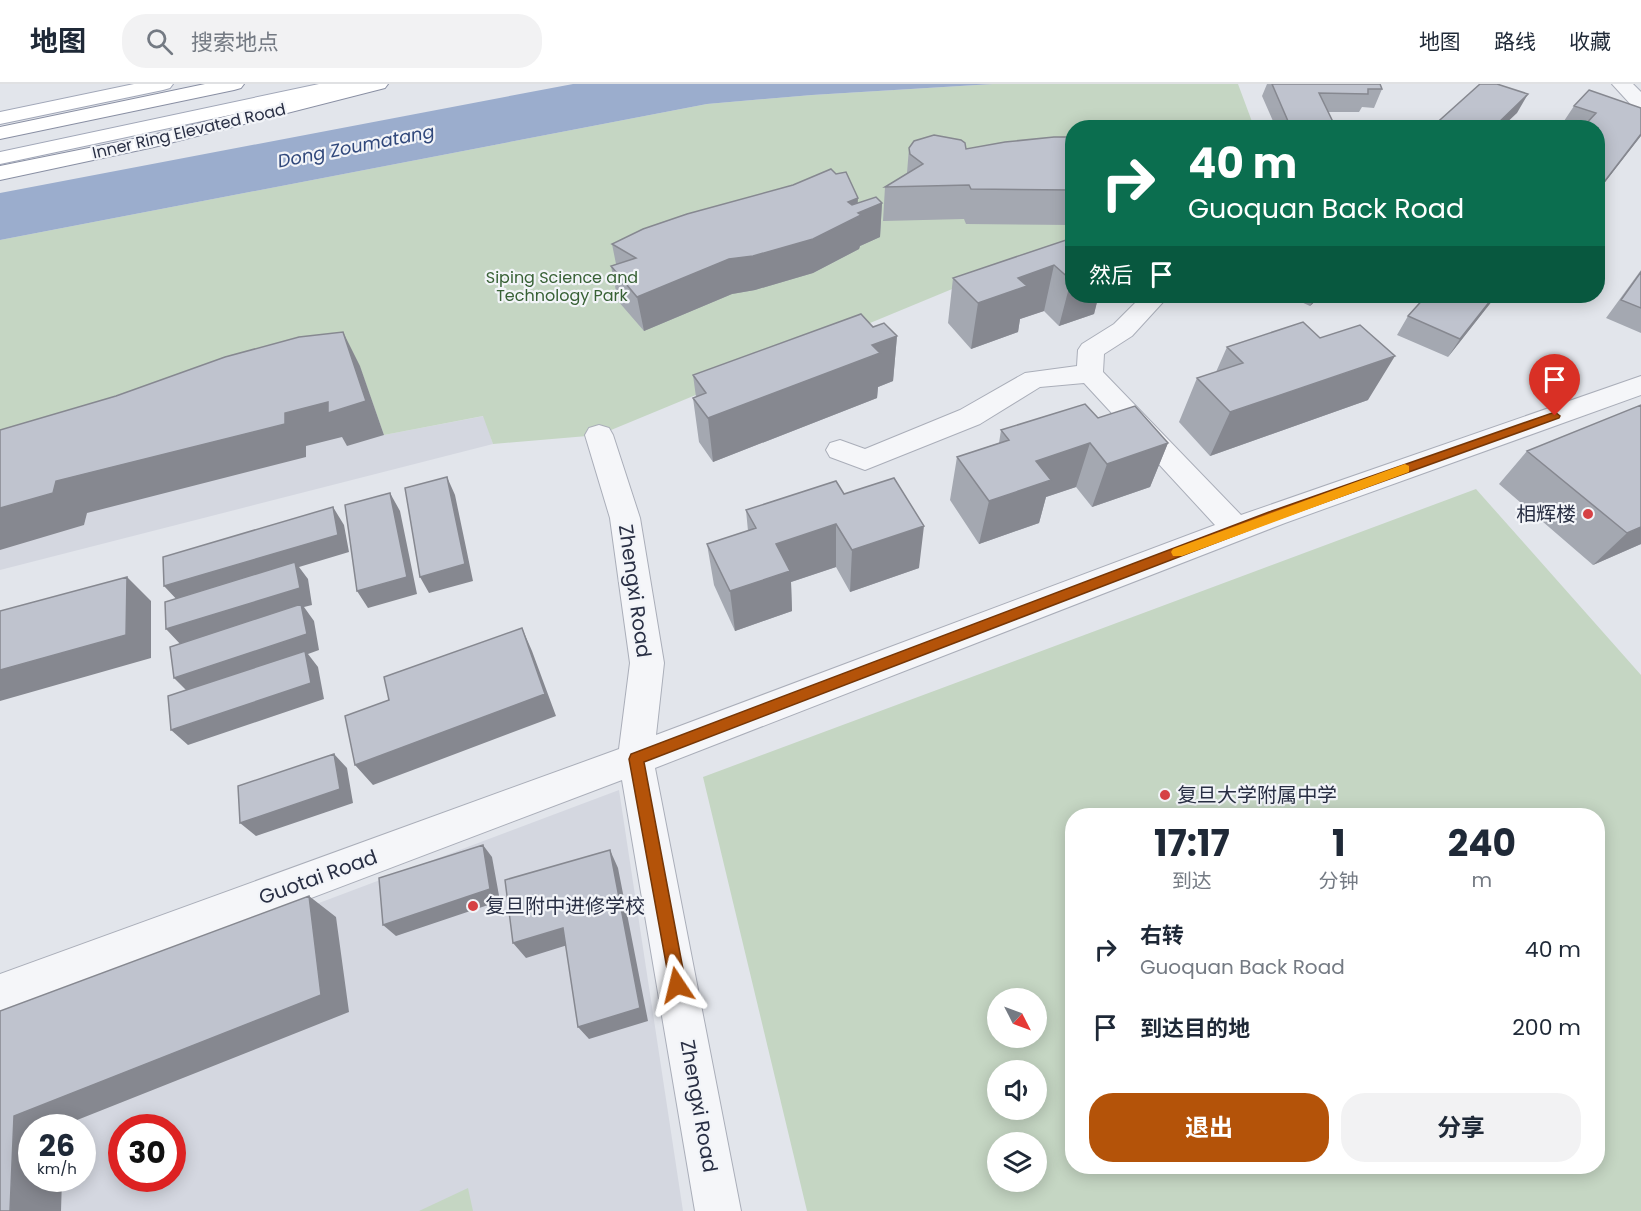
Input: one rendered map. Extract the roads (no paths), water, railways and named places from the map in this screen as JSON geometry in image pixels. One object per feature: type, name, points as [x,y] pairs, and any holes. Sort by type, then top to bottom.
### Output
[{"type":"main road","points":[[0,118],[163,84]]},
{"type":"main road","points":[[0,133],[234,84]]},
{"type":"main road","name":"Inner Ring Elevated Road","points":[[0,157],[316,84]]},
{"type":"main road","points":[[0,157],[348,84]]},
{"type":"main road","name":"Inner Ring Elevated Road","points":[[0,173],[154,141],[378,84]]},
{"type":"street","points":[[1622,84],[1641,104]]},
{"type":"street","points":[[1150,303],[1123,330],[1091,350],[1089,374],[1237,530]]},
{"type":"street","points":[[840,450],[865,460],[970,417],[1034,379],[1089,374]]},
{"type":"street","name":"Guotai Road","points":[[0,995],[636,759],[1237,530],[1641,385]]},
{"type":"street","name":"Zhengxi Road","points":[[599,435],[625,518],[647,663],[636,759],[718,1211]]},
{"type":"water","name":"Dong Zoumatang","points":[[573,84],[993,84],[707,104],[0,240],[0,193]]},
{"type":"place","name":"相辉楼","points":[[1588,514]]},
{"type":"place","name":"复旦大学附属中学","points":[[1165,795]]},
{"type":"place","name":"复旦附中进修学校","points":[[473,906]]},
{"type":"park label","name":"Siping Science and Technology Park","points":[[562,286]]}]
